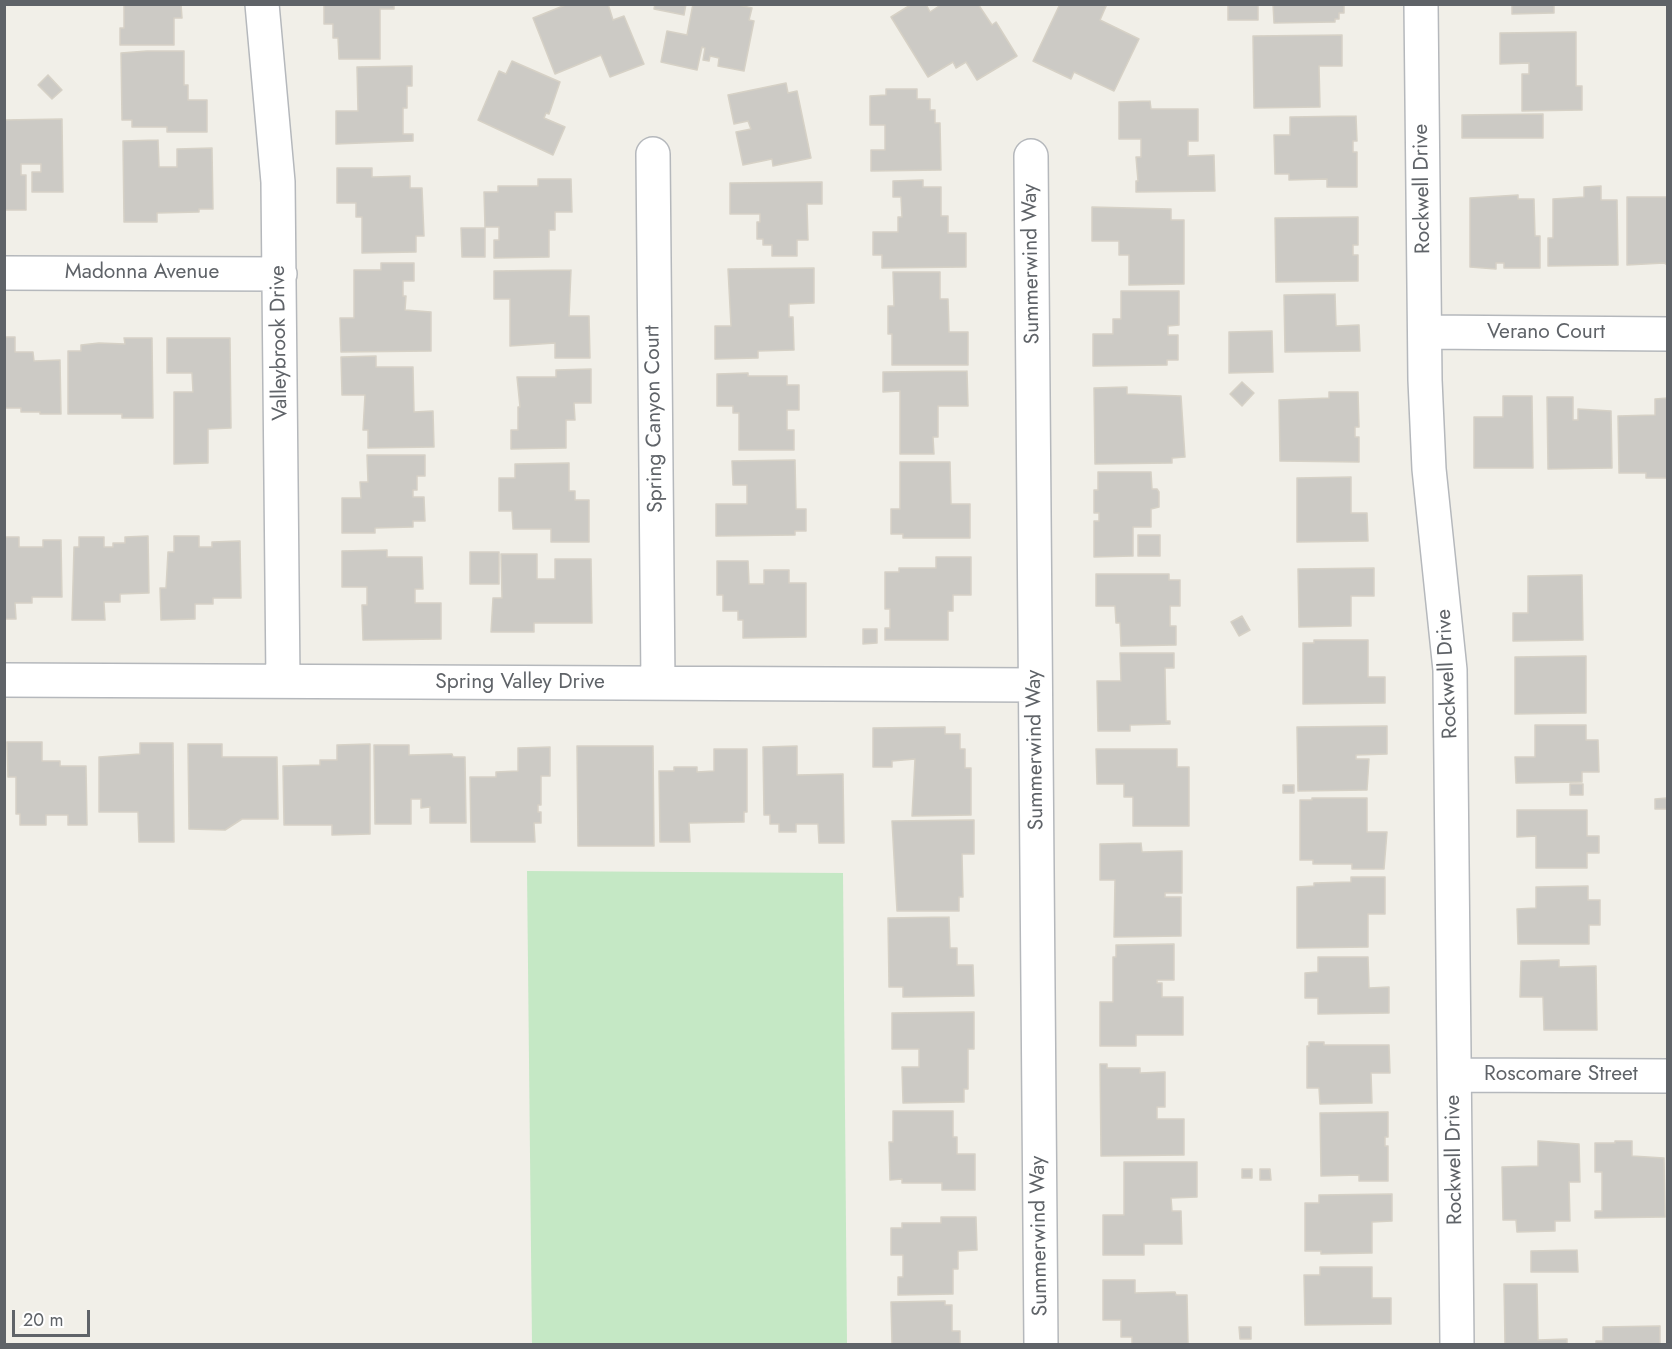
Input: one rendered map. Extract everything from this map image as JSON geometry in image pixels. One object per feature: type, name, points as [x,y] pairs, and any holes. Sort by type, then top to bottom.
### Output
[{"type":"street","name":"Valleybrook Drive","points":[[262,4],[278,182],[284,681]]},
{"type":"street","name":"Rockwell Drive","points":[[1421,4],[1425,332],[1430,469],[1450,670],[1457,1344]]},
{"type":"street","name":"Spring Canyon Court","points":[[653,154],[658,683]]},
{"type":"street","name":"Summerwind Way","points":[[1031,156],[1041,1344]]},
{"type":"street","name":"Madonna Avenue","points":[[4,273],[280,274]]},
{"type":"street","name":"Verano Court","points":[[1425,332],[1668,333]]},
{"type":"street","name":"Spring Valley Drive","points":[[4,680],[1035,685]]},
{"type":"street","name":"Roscomare Street","points":[[1455,1075],[1668,1076]]},
{"type":"green space","points":[[527,871],[843,873],[847,1344],[532,1344]]},
{"type":"building","points":[[124,4],[181,4],[182,18],[174,18],[174,45],[120,45],[120,28],[124,28]]},
{"type":"building","points":[[324,4],[394,4],[394,9],[380,9],[380,59],[339,59],[338,38],[333,38],[333,24],[324,24]]},
{"type":"building","points":[[568,4],[608,4],[613,20],[624,16],[644,64],[610,77],[601,55],[555,74],[533,18]]},
{"type":"building","points":[[655,4],[686,4],[684,15],[654,9]]},
{"type":"building","points":[[693,4],[734,4],[752,8],[749,20],[754,21],[744,71],[718,66],[719,58],[710,56],[709,61],[703,60],[705,48],[702,47],[697,70],[661,62],[667,31],[687,35]]},
{"type":"building","points":[[912,4],[926,4],[930,12],[942,4],[978,4],[992,25],[996,22],[1017,56],[977,80],[966,62],[956,68],[953,62],[928,77],[891,17]]},
{"type":"building","points":[[1060,4],[1107,4],[1100,20],[1139,39],[1114,91],[1074,72],[1071,79],[1033,61]]},
{"type":"building","points":[[1228,4],[1258,4],[1258,20],[1228,20]]},
{"type":"building","points":[[1273,4],[1344,4],[1344,13],[1339,13],[1339,19],[1335,19],[1335,22],[1274,23]]},
{"type":"building","points":[[1512,4],[1554,4],[1554,13],[1512,14]]},
{"type":"building","points":[[1576,32],[1576,86],[1582,86],[1582,110],[1522,111],[1522,74],[1529,74],[1529,63],[1500,64],[1500,33]]},
{"type":"building","points":[[1342,35],[1342,66],[1319,66],[1320,107],[1254,108],[1253,36]]},
{"type":"building","points":[[184,51],[184,85],[188,85],[188,100],[207,100],[207,132],[167,132],[167,127],[132,127],[132,120],[122,120],[121,53]]},
{"type":"building","points":[[512,61],[560,82],[549,114],[546,113],[544,118],[565,127],[553,155],[478,120],[499,71],[506,74]]},
{"type":"building","points":[[412,66],[412,86],[407,86],[407,108],[403,108],[403,134],[413,134],[413,141],[336,144],[336,111],[358,111],[357,67]]},
{"type":"building","points":[[48,75],[62,90],[52,99],[38,85]]},
{"type":"building","points":[[786,83],[788,93],[797,91],[811,158],[773,166],[772,159],[743,165],[736,132],[751,129],[748,121],[734,124],[728,95]]},
{"type":"building","points":[[886,89],[917,89],[917,99],[930,99],[930,110],[935,110],[935,123],[940,123],[941,170],[871,171],[871,150],[885,150],[885,125],[870,125],[870,96],[886,95]]},
{"type":"building","points":[[1150,101],[1151,109],[1198,109],[1198,141],[1188,141],[1188,156],[1214,155],[1215,191],[1136,192],[1136,181],[1138,181],[1136,157],[1141,157],[1141,139],[1119,139],[1119,102]]},
{"type":"building","points":[[1543,114],[1543,138],[1462,138],[1462,115]]},
{"type":"building","points":[[1356,116],[1357,141],[1353,141],[1353,152],[1357,152],[1357,187],[1327,187],[1327,179],[1289,180],[1289,174],[1275,174],[1274,135],[1290,135],[1290,117]]},
{"type":"building","points":[[62,119],[63,192],[32,192],[32,172],[41,172],[41,164],[21,164],[21,175],[26,175],[26,210],[4,210],[4,120]]},
{"type":"building","points":[[158,140],[159,167],[177,167],[177,149],[212,148],[213,209],[199,209],[199,212],[157,213],[157,222],[124,222],[123,141]]},
{"type":"building","points":[[337,168],[372,168],[372,177],[410,176],[410,188],[422,188],[424,236],[416,236],[416,252],[362,253],[362,217],[356,217],[356,203],[337,203]]},
{"type":"building","points":[[538,179],[571,179],[572,212],[555,212],[555,230],[549,230],[549,257],[494,258],[494,240],[499,240],[499,227],[485,227],[484,192],[498,192],[498,186],[538,186]]},
{"type":"building","points":[[923,180],[923,187],[941,187],[941,216],[948,216],[948,233],[966,233],[966,267],[882,268],[882,255],[873,255],[873,232],[898,232],[898,217],[902,217],[901,197],[893,197],[893,181]]},
{"type":"building","points":[[822,182],[822,204],[807,204],[808,240],[797,240],[797,256],[772,256],[772,245],[763,245],[763,239],[757,239],[757,222],[760,222],[760,214],[730,214],[730,183]]},
{"type":"building","points":[[1601,186],[1601,200],[1617,200],[1618,265],[1548,266],[1548,238],[1553,238],[1553,199],[1584,197],[1584,187]]},
{"type":"building","points":[[1518,195],[1518,199],[1534,199],[1535,236],[1540,236],[1540,268],[1504,268],[1504,263],[1496,263],[1496,269],[1470,267],[1470,198]]},
{"type":"building","points":[[1627,197],[1668,197],[1668,265],[1664,263],[1627,265]]},
{"type":"building","points":[[1092,207],[1171,209],[1171,220],[1184,220],[1184,284],[1129,285],[1129,255],[1119,255],[1119,241],[1092,241]]},
{"type":"building","points":[[1358,217],[1358,245],[1353,245],[1353,255],[1358,255],[1358,281],[1276,282],[1275,218]]},
{"type":"building","points":[[461,228],[485,228],[485,257],[462,257]]},
{"type":"building","points":[[381,263],[414,263],[414,281],[403,281],[403,296],[406,296],[405,310],[431,312],[431,351],[341,352],[340,318],[354,318],[354,270],[381,270]]},
{"type":"building","points":[[814,268],[814,303],[789,304],[789,317],[793,317],[794,350],[758,351],[758,358],[715,359],[715,326],[731,326],[728,269]]},
{"type":"building","points":[[571,270],[569,316],[589,316],[590,358],[555,358],[555,343],[510,346],[510,299],[494,299],[494,271]]},
{"type":"building","points":[[893,272],[940,272],[940,299],[948,299],[949,332],[968,332],[968,365],[892,365],[892,334],[888,334],[888,306],[894,306]]},
{"type":"building","points":[[1121,291],[1179,291],[1179,325],[1168,326],[1168,335],[1178,335],[1178,360],[1167,360],[1167,365],[1093,366],[1093,334],[1113,334],[1113,319],[1121,319]]},
{"type":"building","points":[[1335,294],[1336,326],[1359,325],[1360,351],[1285,352],[1284,295]]},
{"type":"building","points":[[1272,331],[1273,372],[1229,373],[1229,332]]},
{"type":"building","points":[[4,337],[15,337],[15,352],[33,352],[34,361],[60,360],[61,414],[21,412],[21,408],[4,408]]},
{"type":"building","points":[[124,338],[152,338],[153,418],[122,418],[122,414],[68,414],[68,351],[81,351],[81,345],[125,344]]},
{"type":"building","points":[[167,338],[230,338],[231,428],[208,429],[208,463],[174,464],[174,392],[193,392],[192,373],[167,373]]},
{"type":"building","points":[[376,356],[376,367],[413,367],[414,412],[433,411],[434,447],[368,448],[368,430],[363,430],[365,395],[342,395],[341,357]]},
{"type":"building","points":[[591,369],[591,403],[574,403],[575,420],[566,420],[566,448],[511,449],[511,430],[518,430],[518,407],[520,407],[517,377],[556,377],[556,370]]},
{"type":"building","points":[[967,371],[968,406],[938,406],[938,437],[933,437],[934,454],[900,454],[900,391],[883,392],[883,372]]},
{"type":"building","points":[[748,373],[748,376],[787,376],[787,385],[799,385],[799,410],[787,410],[787,430],[794,430],[794,450],[739,450],[739,413],[733,413],[733,406],[717,406],[717,374]]},
{"type":"building","points":[[1242,382],[1254,393],[1242,406],[1230,394]]},
{"type":"building","points":[[1127,387],[1127,394],[1181,396],[1185,457],[1172,458],[1172,463],[1095,464],[1094,388]]},
{"type":"building","points":[[1329,392],[1358,392],[1359,427],[1355,427],[1355,437],[1359,437],[1359,462],[1280,461],[1279,400],[1329,398]]},
{"type":"building","points":[[1503,396],[1532,396],[1533,468],[1474,468],[1474,417],[1503,417]]},
{"type":"building","points":[[1547,397],[1573,397],[1573,420],[1578,420],[1578,409],[1611,411],[1612,468],[1548,469]]},
{"type":"building","points":[[1668,398],[1668,478],[1646,478],[1646,473],[1619,473],[1618,416],[1655,415],[1655,399]]},
{"type":"building","points":[[367,455],[425,455],[425,476],[417,476],[417,490],[413,490],[413,497],[424,497],[425,521],[413,521],[413,527],[375,528],[375,533],[342,533],[342,498],[361,498],[360,482],[368,482]]},
{"type":"building","points":[[795,460],[796,509],[806,509],[806,531],[795,531],[795,535],[716,536],[716,504],[747,504],[747,485],[733,485],[732,461]]},
{"type":"building","points":[[900,462],[950,462],[951,504],[970,504],[970,538],[903,538],[903,534],[891,534],[891,509],[900,509]]},
{"type":"building","points":[[569,463],[569,491],[575,491],[575,500],[589,500],[589,542],[551,542],[551,529],[513,529],[512,511],[499,511],[499,478],[515,478],[515,464]]},
{"type":"building","points":[[1098,472],[1151,472],[1152,489],[1157,489],[1159,492],[1159,507],[1151,509],[1151,527],[1133,527],[1133,556],[1094,557],[1094,521],[1099,521],[1099,513],[1094,513],[1094,490],[1098,490]]},
{"type":"building","points":[[1351,477],[1351,513],[1367,513],[1368,541],[1297,542],[1297,478]]},
{"type":"building","points":[[1138,535],[1160,535],[1160,556],[1138,556]]},
{"type":"building","points":[[148,536],[149,593],[120,594],[120,602],[104,602],[105,620],[72,620],[74,547],[79,547],[79,537],[104,537],[104,547],[113,547],[113,543],[125,543],[125,537]]},
{"type":"building","points":[[174,536],[199,536],[199,547],[212,547],[212,542],[240,541],[241,598],[213,598],[213,604],[195,604],[195,619],[161,620],[160,588],[166,588],[168,552],[174,552]]},
{"type":"building","points":[[4,537],[19,537],[19,547],[43,547],[43,540],[61,540],[62,597],[32,597],[32,603],[15,603],[16,619],[4,619]]},
{"type":"building","points":[[387,550],[387,557],[422,557],[423,589],[415,589],[415,603],[441,603],[441,639],[363,640],[362,605],[367,605],[367,587],[342,587],[342,551]]},
{"type":"building","points":[[470,552],[499,552],[499,584],[470,584]]},
{"type":"building","points":[[501,554],[537,554],[537,579],[555,579],[555,559],[591,559],[592,623],[534,623],[534,632],[491,632],[493,598],[502,598]]},
{"type":"building","points":[[936,557],[971,557],[971,595],[953,595],[953,611],[948,611],[948,640],[885,640],[885,628],[890,628],[890,609],[885,609],[885,572],[899,572],[899,568],[936,568]]},
{"type":"building","points":[[717,561],[748,561],[749,584],[764,584],[764,570],[789,570],[789,583],[806,583],[806,637],[743,638],[743,620],[738,620],[738,611],[723,611],[723,595],[717,595]]},
{"type":"building","points":[[1374,568],[1374,596],[1351,596],[1351,626],[1299,627],[1298,569]]},
{"type":"building","points":[[1096,574],[1169,574],[1169,580],[1180,580],[1180,606],[1170,606],[1170,626],[1176,626],[1176,645],[1121,646],[1120,623],[1116,623],[1115,606],[1096,606]]},
{"type":"building","points":[[1582,575],[1583,640],[1513,641],[1513,613],[1528,613],[1528,576]]},
{"type":"building","points":[[1242,616],[1250,630],[1239,636],[1231,622]]},
{"type":"building","points":[[863,629],[877,629],[877,643],[863,644]]},
{"type":"building","points":[[1314,640],[1368,640],[1368,677],[1385,677],[1385,703],[1303,704],[1303,643],[1314,643]]},
{"type":"building","points":[[1120,653],[1174,653],[1174,668],[1165,668],[1166,721],[1170,721],[1170,724],[1130,725],[1130,731],[1098,731],[1097,681],[1121,681]]},
{"type":"building","points":[[1586,656],[1586,713],[1515,714],[1515,657]]},
{"type":"building","points":[[1535,725],[1586,725],[1586,740],[1598,740],[1599,772],[1582,772],[1582,782],[1516,783],[1515,757],[1535,757]]},
{"type":"building","points":[[1387,726],[1387,754],[1356,755],[1356,759],[1369,759],[1367,790],[1298,791],[1297,727]]},
{"type":"building","points":[[945,727],[945,734],[960,734],[960,749],[965,749],[965,768],[971,768],[971,815],[912,816],[915,759],[892,761],[892,767],[873,767],[873,728]]},
{"type":"building","points":[[7,742],[42,742],[42,761],[60,761],[60,766],[86,766],[87,825],[68,825],[68,815],[46,815],[46,825],[20,825],[20,814],[16,814],[16,777],[8,777]]},
{"type":"building","points":[[140,743],[173,743],[174,842],[139,842],[138,812],[99,812],[99,757],[140,754]]},
{"type":"building","points":[[188,744],[222,744],[222,757],[277,757],[278,819],[242,819],[225,830],[189,829]]},
{"type":"building","points":[[370,744],[370,834],[332,835],[332,825],[284,825],[283,766],[320,765],[320,760],[337,760],[337,745]]},
{"type":"building","points":[[374,745],[409,745],[409,755],[452,754],[453,757],[465,757],[466,823],[430,823],[430,807],[421,808],[421,799],[411,799],[411,824],[375,824]]},
{"type":"building","points":[[577,746],[653,746],[654,846],[578,846]]},
{"type":"building","points":[[797,746],[797,775],[843,774],[844,843],[819,843],[818,824],[796,824],[796,832],[779,832],[779,824],[770,824],[770,815],[764,815],[763,747]]},
{"type":"building","points":[[550,747],[550,776],[541,776],[541,805],[538,805],[538,812],[541,812],[541,823],[534,823],[535,842],[471,842],[470,777],[496,777],[496,772],[518,771],[518,748]]},
{"type":"building","points":[[714,749],[747,749],[747,812],[744,812],[744,822],[689,823],[690,842],[660,842],[659,771],[674,771],[674,767],[697,767],[697,772],[714,771]]},
{"type":"building","points":[[1096,749],[1177,749],[1177,767],[1189,767],[1189,826],[1133,826],[1133,797],[1124,797],[1124,784],[1097,784]]},
{"type":"building","points":[[1570,784],[1583,784],[1583,795],[1570,795]]},
{"type":"building","points":[[1283,785],[1294,785],[1294,793],[1283,793]]},
{"type":"building","points":[[1312,798],[1367,798],[1367,832],[1387,832],[1384,869],[1352,869],[1352,864],[1313,864],[1313,860],[1300,860],[1300,800],[1312,800]]},
{"type":"building","points":[[1667,798],[1667,809],[1655,809],[1655,799]]},
{"type":"building","points":[[1517,810],[1587,810],[1587,836],[1599,836],[1599,853],[1587,853],[1587,868],[1536,868],[1536,836],[1517,837]]},
{"type":"building","points":[[974,820],[974,854],[962,854],[963,897],[959,897],[959,911],[897,911],[892,821]]},
{"type":"building","points":[[1141,843],[1142,852],[1182,851],[1182,893],[1165,893],[1165,897],[1181,897],[1181,936],[1114,937],[1115,880],[1100,880],[1100,844]]},
{"type":"building","points":[[1351,877],[1385,877],[1385,914],[1368,914],[1368,947],[1297,948],[1297,887],[1314,886],[1314,883],[1351,882]]},
{"type":"building","points":[[1588,886],[1588,900],[1600,900],[1600,925],[1589,925],[1589,944],[1518,944],[1517,909],[1536,908],[1536,887]]},
{"type":"building","points":[[949,917],[950,948],[957,948],[957,965],[973,965],[974,996],[903,997],[903,987],[889,987],[888,918]]},
{"type":"building","points":[[1174,944],[1174,980],[1157,980],[1157,983],[1162,983],[1162,997],[1183,997],[1183,1035],[1136,1035],[1136,1046],[1100,1046],[1100,1002],[1113,1002],[1113,957],[1116,957],[1116,945]]},
{"type":"building","points":[[1318,957],[1368,957],[1369,988],[1389,987],[1389,1013],[1318,1014],[1318,998],[1305,998],[1305,973],[1318,972]]},
{"type":"building","points":[[1559,960],[1559,967],[1596,966],[1597,1030],[1544,1030],[1543,997],[1520,997],[1521,961]]},
{"type":"building","points":[[974,1012],[974,1049],[968,1049],[968,1089],[964,1089],[964,1102],[903,1103],[902,1067],[919,1067],[919,1049],[892,1049],[892,1013]]},
{"type":"building","points":[[1309,1042],[1324,1042],[1324,1045],[1389,1045],[1390,1073],[1371,1073],[1372,1103],[1320,1104],[1319,1088],[1307,1088],[1307,1046]]},
{"type":"building","points":[[1100,1064],[1107,1064],[1107,1068],[1140,1068],[1140,1073],[1165,1072],[1165,1107],[1157,1107],[1157,1119],[1184,1119],[1184,1155],[1101,1156]]},
{"type":"building","points":[[893,1111],[953,1111],[953,1137],[957,1137],[957,1154],[975,1154],[975,1190],[942,1190],[942,1183],[902,1183],[902,1179],[890,1180],[889,1142],[893,1142]]},
{"type":"building","points":[[1388,1112],[1388,1137],[1385,1137],[1385,1146],[1388,1146],[1388,1181],[1359,1181],[1359,1175],[1321,1176],[1320,1113]]},
{"type":"building","points":[[1538,1141],[1579,1144],[1580,1182],[1569,1182],[1570,1221],[1555,1221],[1555,1231],[1517,1232],[1516,1220],[1503,1220],[1502,1167],[1538,1166]]},
{"type":"building","points":[[1615,1141],[1632,1141],[1632,1156],[1664,1158],[1665,1217],[1595,1218],[1595,1211],[1602,1211],[1602,1172],[1595,1172],[1595,1143],[1615,1143]]},
{"type":"building","points":[[1124,1162],[1197,1162],[1197,1197],[1171,1198],[1172,1211],[1181,1211],[1182,1244],[1144,1244],[1144,1255],[1103,1255],[1103,1215],[1124,1215]]},
{"type":"building","points":[[1242,1169],[1252,1169],[1252,1178],[1242,1178]]},
{"type":"building","points":[[1260,1169],[1270,1169],[1271,1180],[1260,1180]]},
{"type":"building","points":[[1392,1194],[1392,1221],[1372,1222],[1372,1253],[1321,1254],[1321,1251],[1305,1251],[1305,1203],[1319,1203],[1319,1195]]},
{"type":"building","points":[[941,1217],[976,1217],[977,1250],[958,1251],[958,1269],[953,1269],[953,1294],[898,1295],[898,1277],[903,1277],[903,1255],[891,1255],[891,1228],[902,1228],[902,1223],[941,1223]]},
{"type":"building","points":[[1577,1250],[1578,1272],[1531,1272],[1531,1251]]},
{"type":"building","points":[[1320,1267],[1372,1267],[1372,1298],[1391,1298],[1391,1324],[1305,1325],[1304,1275],[1320,1275]]},
{"type":"building","points":[[1103,1280],[1135,1280],[1135,1293],[1175,1292],[1176,1295],[1187,1295],[1188,1344],[1132,1344],[1132,1337],[1121,1337],[1121,1320],[1103,1320]]},
{"type":"building","points":[[1504,1284],[1537,1284],[1538,1340],[1567,1339],[1567,1344],[1505,1344]]},
{"type":"building","points":[[945,1301],[945,1305],[952,1305],[952,1331],[960,1331],[960,1344],[892,1344],[891,1302]]},
{"type":"building","points":[[1660,1326],[1660,1344],[1596,1344],[1596,1341],[1603,1341],[1603,1327]]},
{"type":"building","points":[[1239,1327],[1251,1327],[1251,1339],[1240,1339]]}]
